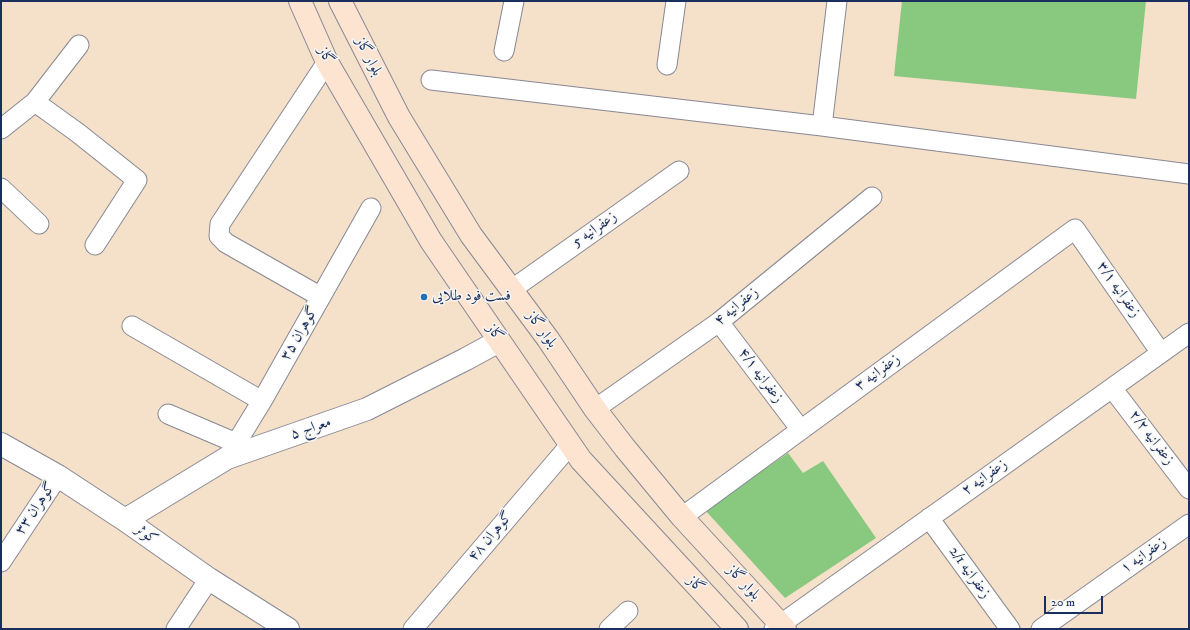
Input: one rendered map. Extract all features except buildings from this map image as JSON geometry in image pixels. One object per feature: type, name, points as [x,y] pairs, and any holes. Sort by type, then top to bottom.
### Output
[{"type":"main road","name":"گاز","points":[[300,1],[327,62],[431,241],[570,445],[581,460],[737,629]]},
{"type":"main road","name":"بلوار گاز","points":[[340,1],[399,117],[471,236],[548,339],[595,409],[682,517],[780,627]]},
{"type":"street","points":[[504,51],[514,1]]},
{"type":"street","points":[[667,65],[676,1]]},
{"type":"street","points":[[822,126],[837,1]]},
{"type":"street","points":[[1,129],[36,102],[79,45]]},
{"type":"street","points":[[322,296],[226,243],[219,236],[220,224],[327,62]]},
{"type":"street","points":[[431,80],[822,126],[1189,174]]},
{"type":"street","points":[[36,102],[137,180],[94,245]]},
{"type":"street","name":"5 زعفرانیه","points":[[512,290],[679,170]]},
{"type":"street","points":[[1,188],[39,224]]},
{"type":"street","name":"زعفرانیه ۴","points":[[595,409],[719,322],[872,197]]},
{"type":"street","name":"گوهران ۳۵","points":[[232,451],[262,401],[371,208]]},
{"type":"street","name":"زعفرانیه ۳/۱","points":[[1075,229],[1161,352]]},
{"type":"street","name":"زعفرانیه ۳","points":[[682,517],[1075,229]]},
{"type":"street","name":"زعفرانیه ۴/۱","points":[[719,322],[801,430]]},
{"type":"street","points":[[132,326],[262,401]]},
{"type":"street","name":"زعفرانیه ۲","points":[[780,627],[929,518],[1189,333]]},
{"type":"street","name":"معراج ۵","points":[[125,520],[232,451],[367,409],[499,341]]},
{"type":"street","name":"زعفرانیه ۲/۲","points":[[1112,388],[1189,489]]},
{"type":"street","points":[[168,414],[232,451]]},
{"type":"street","name":"کوثر","points":[[1,444],[58,476],[125,520],[209,579],[288,629]]},
{"type":"street","name":"گوهران ۴۸","points":[[413,629],[570,445]]},
{"type":"street","name":"گوهران ۳۳","points":[[1,562],[58,476]]},
{"type":"street","name":"زعفرانیه 2/1","points":[[929,518],[1010,629]]},
{"type":"street","name":"زعفرانیه ۱","points":[[1040,629],[1189,524]]},
{"type":"street","points":[[176,629],[209,579]]},
{"type":"street","points":[[609,629],[628,611]]},
{"type":"green space","points":[[902,1],[1146,1],[1136,99],[894,76]]},
{"type":"green space","points":[[788,453],[803,473],[823,461],[876,538],[785,598],[705,510]]},
{"type":"place","name":"فست فود طلایی","points":[[424,297]]}]
